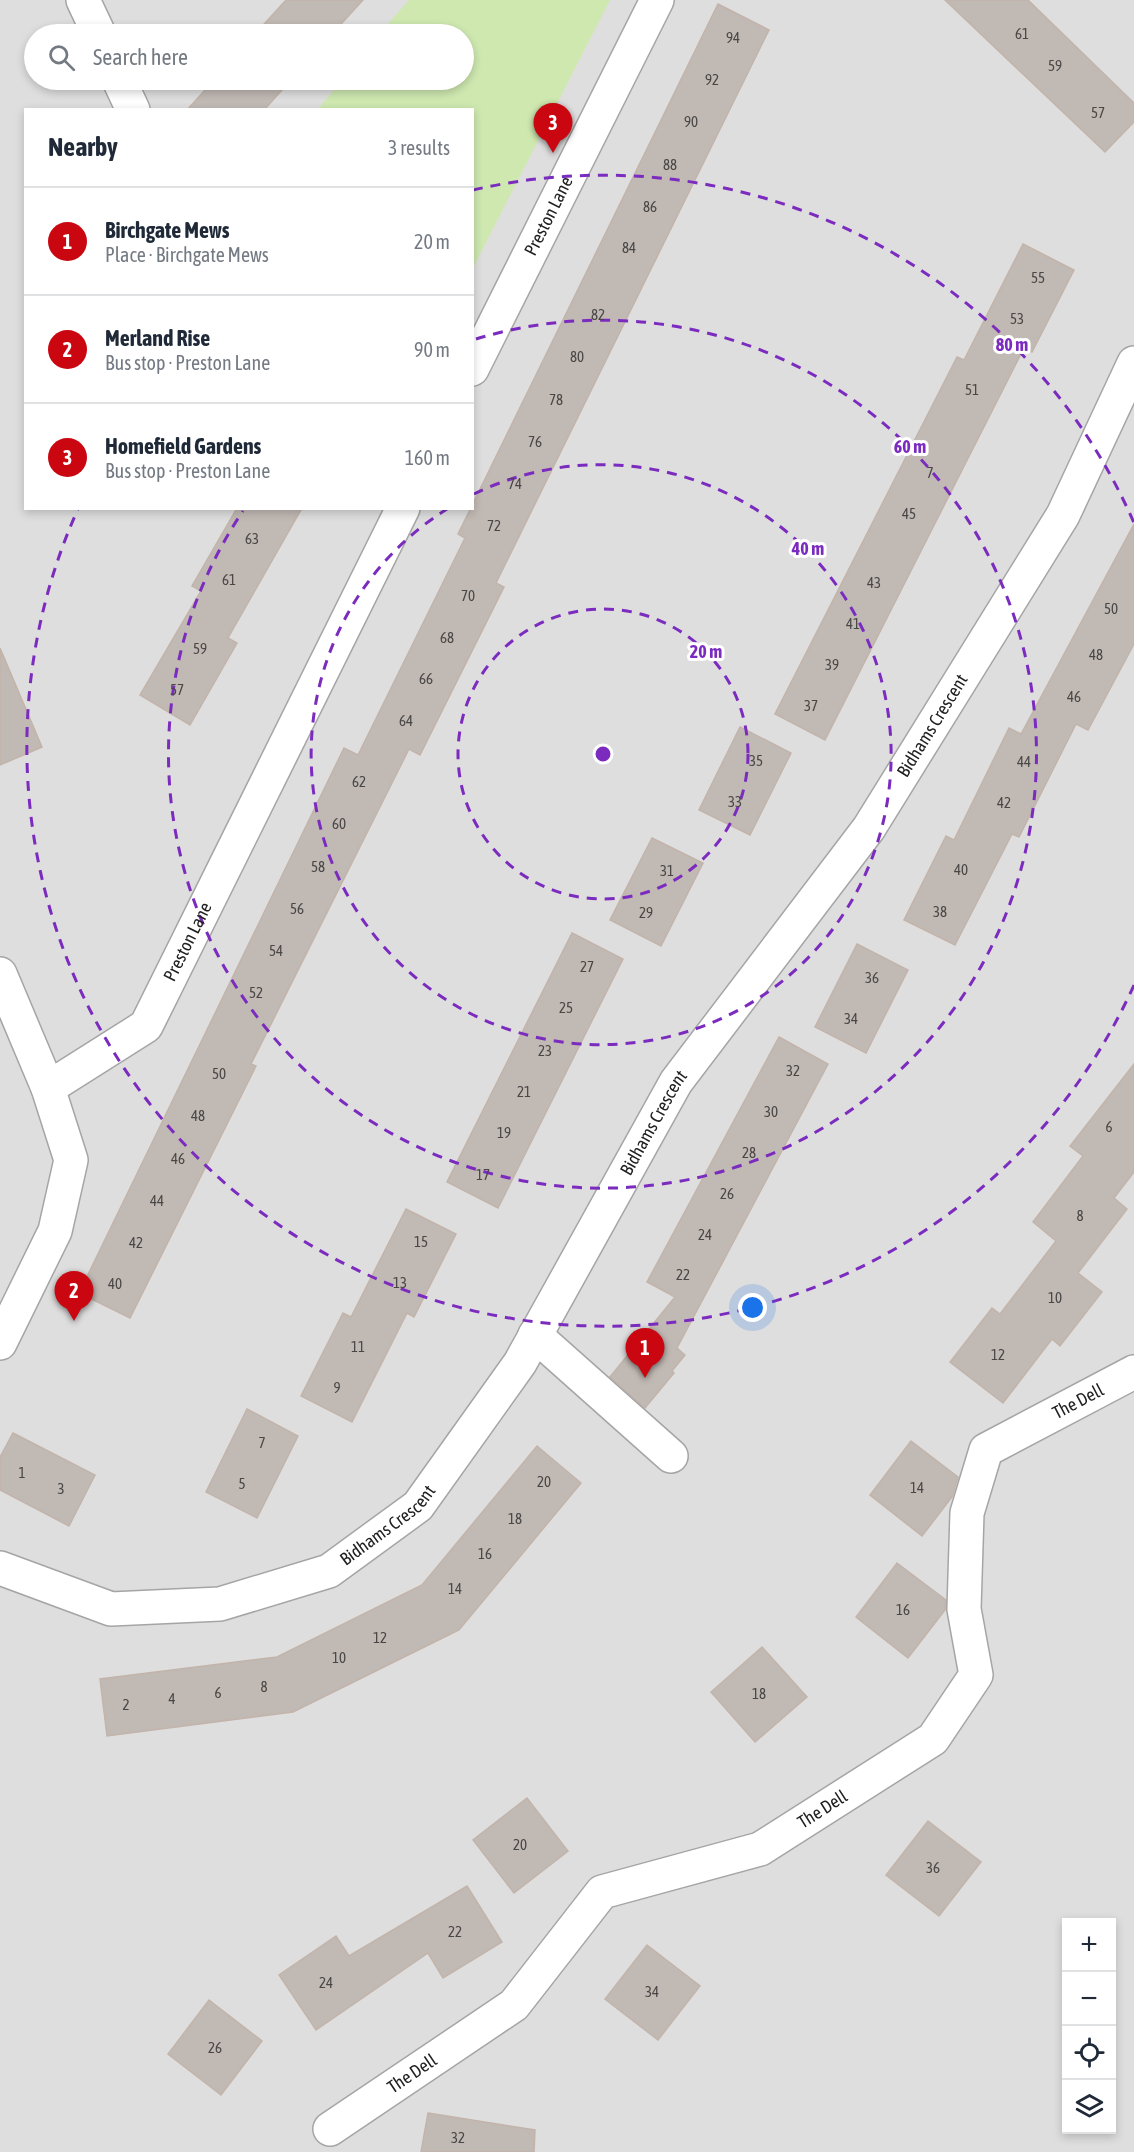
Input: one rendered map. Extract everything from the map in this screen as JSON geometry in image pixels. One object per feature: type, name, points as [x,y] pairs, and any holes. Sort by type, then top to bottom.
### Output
[{"type":"street","points":[[83,0],[94,24]]},
{"type":"street","name":"Preston Lane","points":[[474,365],[657,0]]},
{"type":"street","points":[[124,90],[132,108]]},
{"type":"street","name":"Bidhams Crescent","points":[[0,1568],[111,1609],[220,1604],[329,1571],[418,1506],[520,1363],[676,1082],[869,828],[1063,515],[1134,363]]},
{"type":"street","name":"Preston Lane","points":[[48,1088],[146,1026],[402,510]]},
{"type":"street","points":[[0,974],[48,1088],[71,1160],[55,1231],[0,1343]]},
{"type":"street","points":[[535,1335],[671,1456]]},
{"type":"street","name":"The Dell","points":[[330,2128],[514,2005],[602,1893],[760,1849],[933,1739],[976,1675],[964,1609],[967,1513],[986,1450],[1134,1372]]},
{"type":"shaded area","points":[[0,0],[1134,0],[1134,2152],[0,2152]]},
{"type":"green space","points":[[409,0],[610,0],[474,266],[474,108],[319,108],[334,90],[474,90],[474,24],[388,24]]},
{"type":"building","points":[[286,0],[363,0],[341,24],[264,24]]},
{"type":"building","points":[[945,0],[1028,0],[1134,103],[1134,122],[1105,152]]},
{"type":"building","points":[[718,4],[769,30],[496,583],[504,587],[420,755],[409,749],[251,1064],[256,1066],[130,1318],[79,1293],[344,748],[358,755],[465,538],[458,534],[470,510],[474,510],[474,501]]},
{"type":"building","points":[[205,90],[282,90],[266,108],[189,108]]},
{"type":"building","points":[[1023,244],[1074,270],[1032,352],[1024,348],[825,740],[775,714],[957,357],[964,360]]},
{"type":"building","points":[[236,510],[301,510],[228,638],[237,643],[190,725],[140,695],[201,591],[192,586]]},
{"type":"building","points":[[1134,524],[1134,644],[1088,730],[1076,724],[1019,837],[1012,834],[955,945],[904,920],[946,836],[954,840],[1009,728],[1021,734]]},
{"type":"building","points":[[0,648],[42,747],[0,765]]},
{"type":"building","points":[[740,727],[791,753],[750,835],[699,810]]},
{"type":"building","points":[[652,838],[703,863],[661,946],[610,920]]},
{"type":"building","points":[[572,933],[623,959],[498,1208],[447,1182]]},
{"type":"building","points":[[857,944],[908,970],[866,1053],[815,1027]]},
{"type":"building","points":[[779,1037],[828,1064],[677,1348],[685,1355],[672,1371],[674,1373],[645,1408],[610,1377],[675,1297],[647,1282]]},
{"type":"building","points":[[1134,1064],[1134,1172],[1114,1198],[1127,1209],[1078,1273],[1102,1292],[1060,1346],[1052,1339],[1003,1403],[950,1362],[992,1308],[1000,1314],[1056,1241],[1033,1222],[1083,1156],[1070,1146]]},
{"type":"building","points":[[406,1209],[456,1234],[414,1317],[407,1313],[352,1422],[301,1396],[343,1313],[351,1317]]},
{"type":"building","points":[[247,1409],[298,1436],[257,1518],[206,1492]]},
{"type":"building","points":[[13,1433],[95,1475],[69,1526],[0,1490],[0,1457]]},
{"type":"building","points":[[911,1441],[958,1477],[952,1497],[922,1536],[870,1495]]},
{"type":"building","points":[[537,1446],[581,1483],[459,1630],[293,1712],[107,1736],[100,1679],[277,1657],[422,1585]]},
{"type":"building","points":[[897,1563],[946,1600],[945,1610],[908,1658],[856,1617]]},
{"type":"building","points":[[762,1647],[807,1697],[755,1742],[711,1692]]},
{"type":"building","points":[[527,1798],[568,1851],[514,1893],[473,1840]]},
{"type":"building","points":[[928,1821],[981,1862],[939,1916],[886,1875]]},
{"type":"building","points":[[467,1886],[502,1942],[443,1978],[428,1953],[316,2030],[279,1975],[336,1936],[349,1956]]},
{"type":"building","points":[[647,1945],[700,1986],[658,2040],[605,1999]]},
{"type":"building","points":[[209,2000],[262,2041],[221,2095],[168,2054]]},
{"type":"building","points":[[428,2113],[535,2130],[534,2152],[421,2152]]},
{"type":"place","name":"Homefield Gardens","points":[[553,153]]},
{"type":"place","name":"Merland Rise","points":[[74,1321]]},
{"type":"place","name":"Birchgate Mews","points":[[645,1378]]}]
